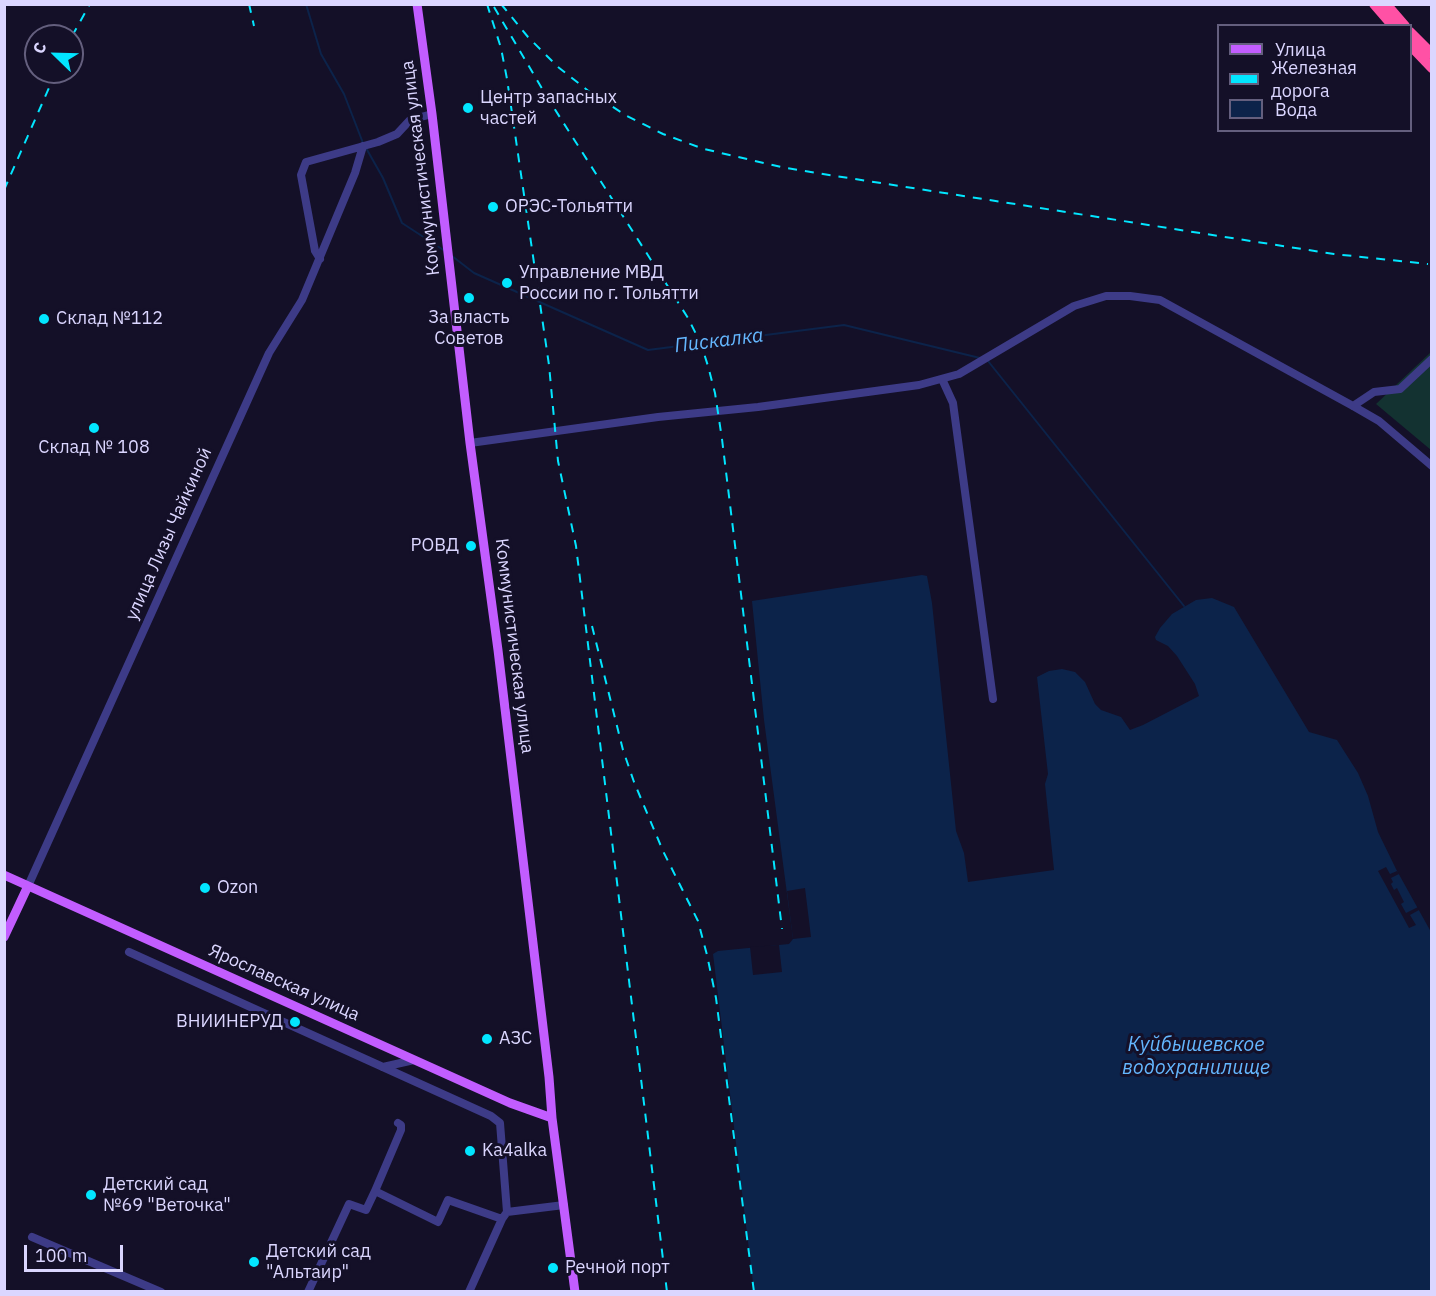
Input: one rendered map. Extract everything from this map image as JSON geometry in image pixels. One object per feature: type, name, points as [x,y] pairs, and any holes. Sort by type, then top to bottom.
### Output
[{"type":"highway","points":[[1374,4],[1391,24]]},
{"type":"highway","points":[[1386,4],[1403,24]]},
{"type":"highway","points":[[1412,34],[1431,54]]},
{"type":"highway","points":[[1412,47],[1431,68]]},
{"type":"main road","name":"Коммунистическая улица","points":[[417,4],[470,443],[500,662],[552,1118],[575,1292]]},
{"type":"main road","name":"Ярославская улица","points":[[4,875],[510,1103],[552,1118]]},
{"type":"main road","name":"улица Лизы Чайкиной","points":[[4,937],[28,886]]},
{"type":"street","points":[[320,259],[315,251],[302,175],[306,162],[397,134],[410,120],[432,114]]},
{"type":"street","name":"улица Лизы Чайкиной","points":[[28,886],[269,353],[302,300],[355,173],[363,146]]},
{"type":"street","points":[[470,443],[919,385],[959,374],[1074,306],[1106,296],[1130,296],[1161,300],[1353,406],[1379,422],[1431,466]]},
{"type":"street","points":[[1353,406],[1374,392],[1400,388],[1431,359]]},
{"type":"street","points":[[942,379],[953,403],[993,699]]},
{"type":"street","points":[[129,952],[491,1116],[500,1123],[507,1212],[468,1292]]},
{"type":"street","points":[[383,1067],[414,1060]]},
{"type":"street","points":[[308,1292],[349,1204],[366,1210],[401,1130],[398,1124]]},
{"type":"street","points":[[375,1191],[438,1222],[448,1200],[502,1219]]},
{"type":"street","points":[[507,1212],[564,1205]]},
{"type":"street","points":[[32,1237],[161,1292]]},
{"type":"green space","points":[[1431,352],[1431,450],[1376,404]]},
{"type":"water","name":"Куйбышевское водохранилище","points":[[927,576],[932,603],[956,831],[964,853],[968,882],[1054,870],[1045,784],[1048,774],[1037,677],[1049,671],[1062,669],[1075,672],[1085,682],[1095,704],[1101,710],[1121,717],[1130,730],[1143,725],[1199,696],[1195,684],[1177,656],[1155,637],[1172,614],[1196,600],[1212,598],[1234,607],[1309,732],[1337,740],[1358,773],[1368,796],[1378,832],[1431,932],[1431,1291],[754,1291],[713,954],[718,951],[789,944],[793,939],[764,720],[752,601]]},
{"type":"pier","points":[[1386,867],[1390,874],[1397,871],[1399,874],[1391,878],[1393,882],[1391,884],[1394,890],[1397,888],[1404,902],[1401,904],[1406,913],[1418,907],[1419,910],[1410,915],[1416,925],[1409,928],[1378,871]]},
{"type":"pier","points":[[805,888],[811,937],[793,939],[787,891]]},
{"type":"pier","points":[[779,945],[782,972],[753,975],[750,947]]},
{"type":"waterway","name":"Пискалка","points":[[306,4],[321,54],[344,94],[363,143]]},
{"type":"waterway","name":"Пискалка","points":[[366,148],[383,178],[402,223],[445,251]]},
{"type":"waterway","name":"Пискалка","points":[[452,256],[474,273],[648,350],[844,325],[980,358]]},
{"type":"waterway","name":"Пискалка","points":[[988,361],[1184,606]]},
{"type":"railway","points":[[79,24],[90,4]]},
{"type":"railway","points":[[249,4],[254,26]]},
{"type":"railway","points":[[487,4],[501,48],[507,79],[549,365],[558,461],[576,546],[667,1292]]},
{"type":"railway","points":[[501,4],[528,37],[558,67],[591,93],[627,116],[663,134],[704,149],[823,174],[1334,254],[1428,264]]},
{"type":"railway","points":[[494,7],[547,97],[688,318],[701,344],[708,366],[722,439],[782,929]]},
{"type":"railway","points":[[4,190],[51,84]]},
{"type":"railway","points":[[592,626],[623,750],[634,782],[663,851],[698,921],[707,955],[716,998],[754,1292]]},
{"type":"place","name":"Центр запасных частей","points":[[468,108]]},
{"type":"place","name":"ОРЭС-Тольятти","points":[[493,207]]},
{"type":"place","name":"Управление МВД России по г. Тольятти","points":[[507,283]]},
{"type":"place","name":"За власть Советов","points":[[469,298]]},
{"type":"place","name":"Склад №112","points":[[44,319]]},
{"type":"place","name":"Склад № 108","points":[[94,428]]},
{"type":"place","name":"РОВД","points":[[471,546]]},
{"type":"place","name":"Ozon","points":[[205,888]]},
{"type":"place","name":"ВНИИНЕРУД","points":[[295,1022]]},
{"type":"place","name":"АЗС","points":[[487,1039]]},
{"type":"place","name":"Ka4alka","points":[[470,1151]]},
{"type":"place","name":"Детский сад №69 \"Веточка\"","points":[[91,1195]]},
{"type":"place","name":"Детский сад \"Альтаир\"","points":[[254,1262]]},
{"type":"place","name":"Речной порт","points":[[553,1268]]}]
